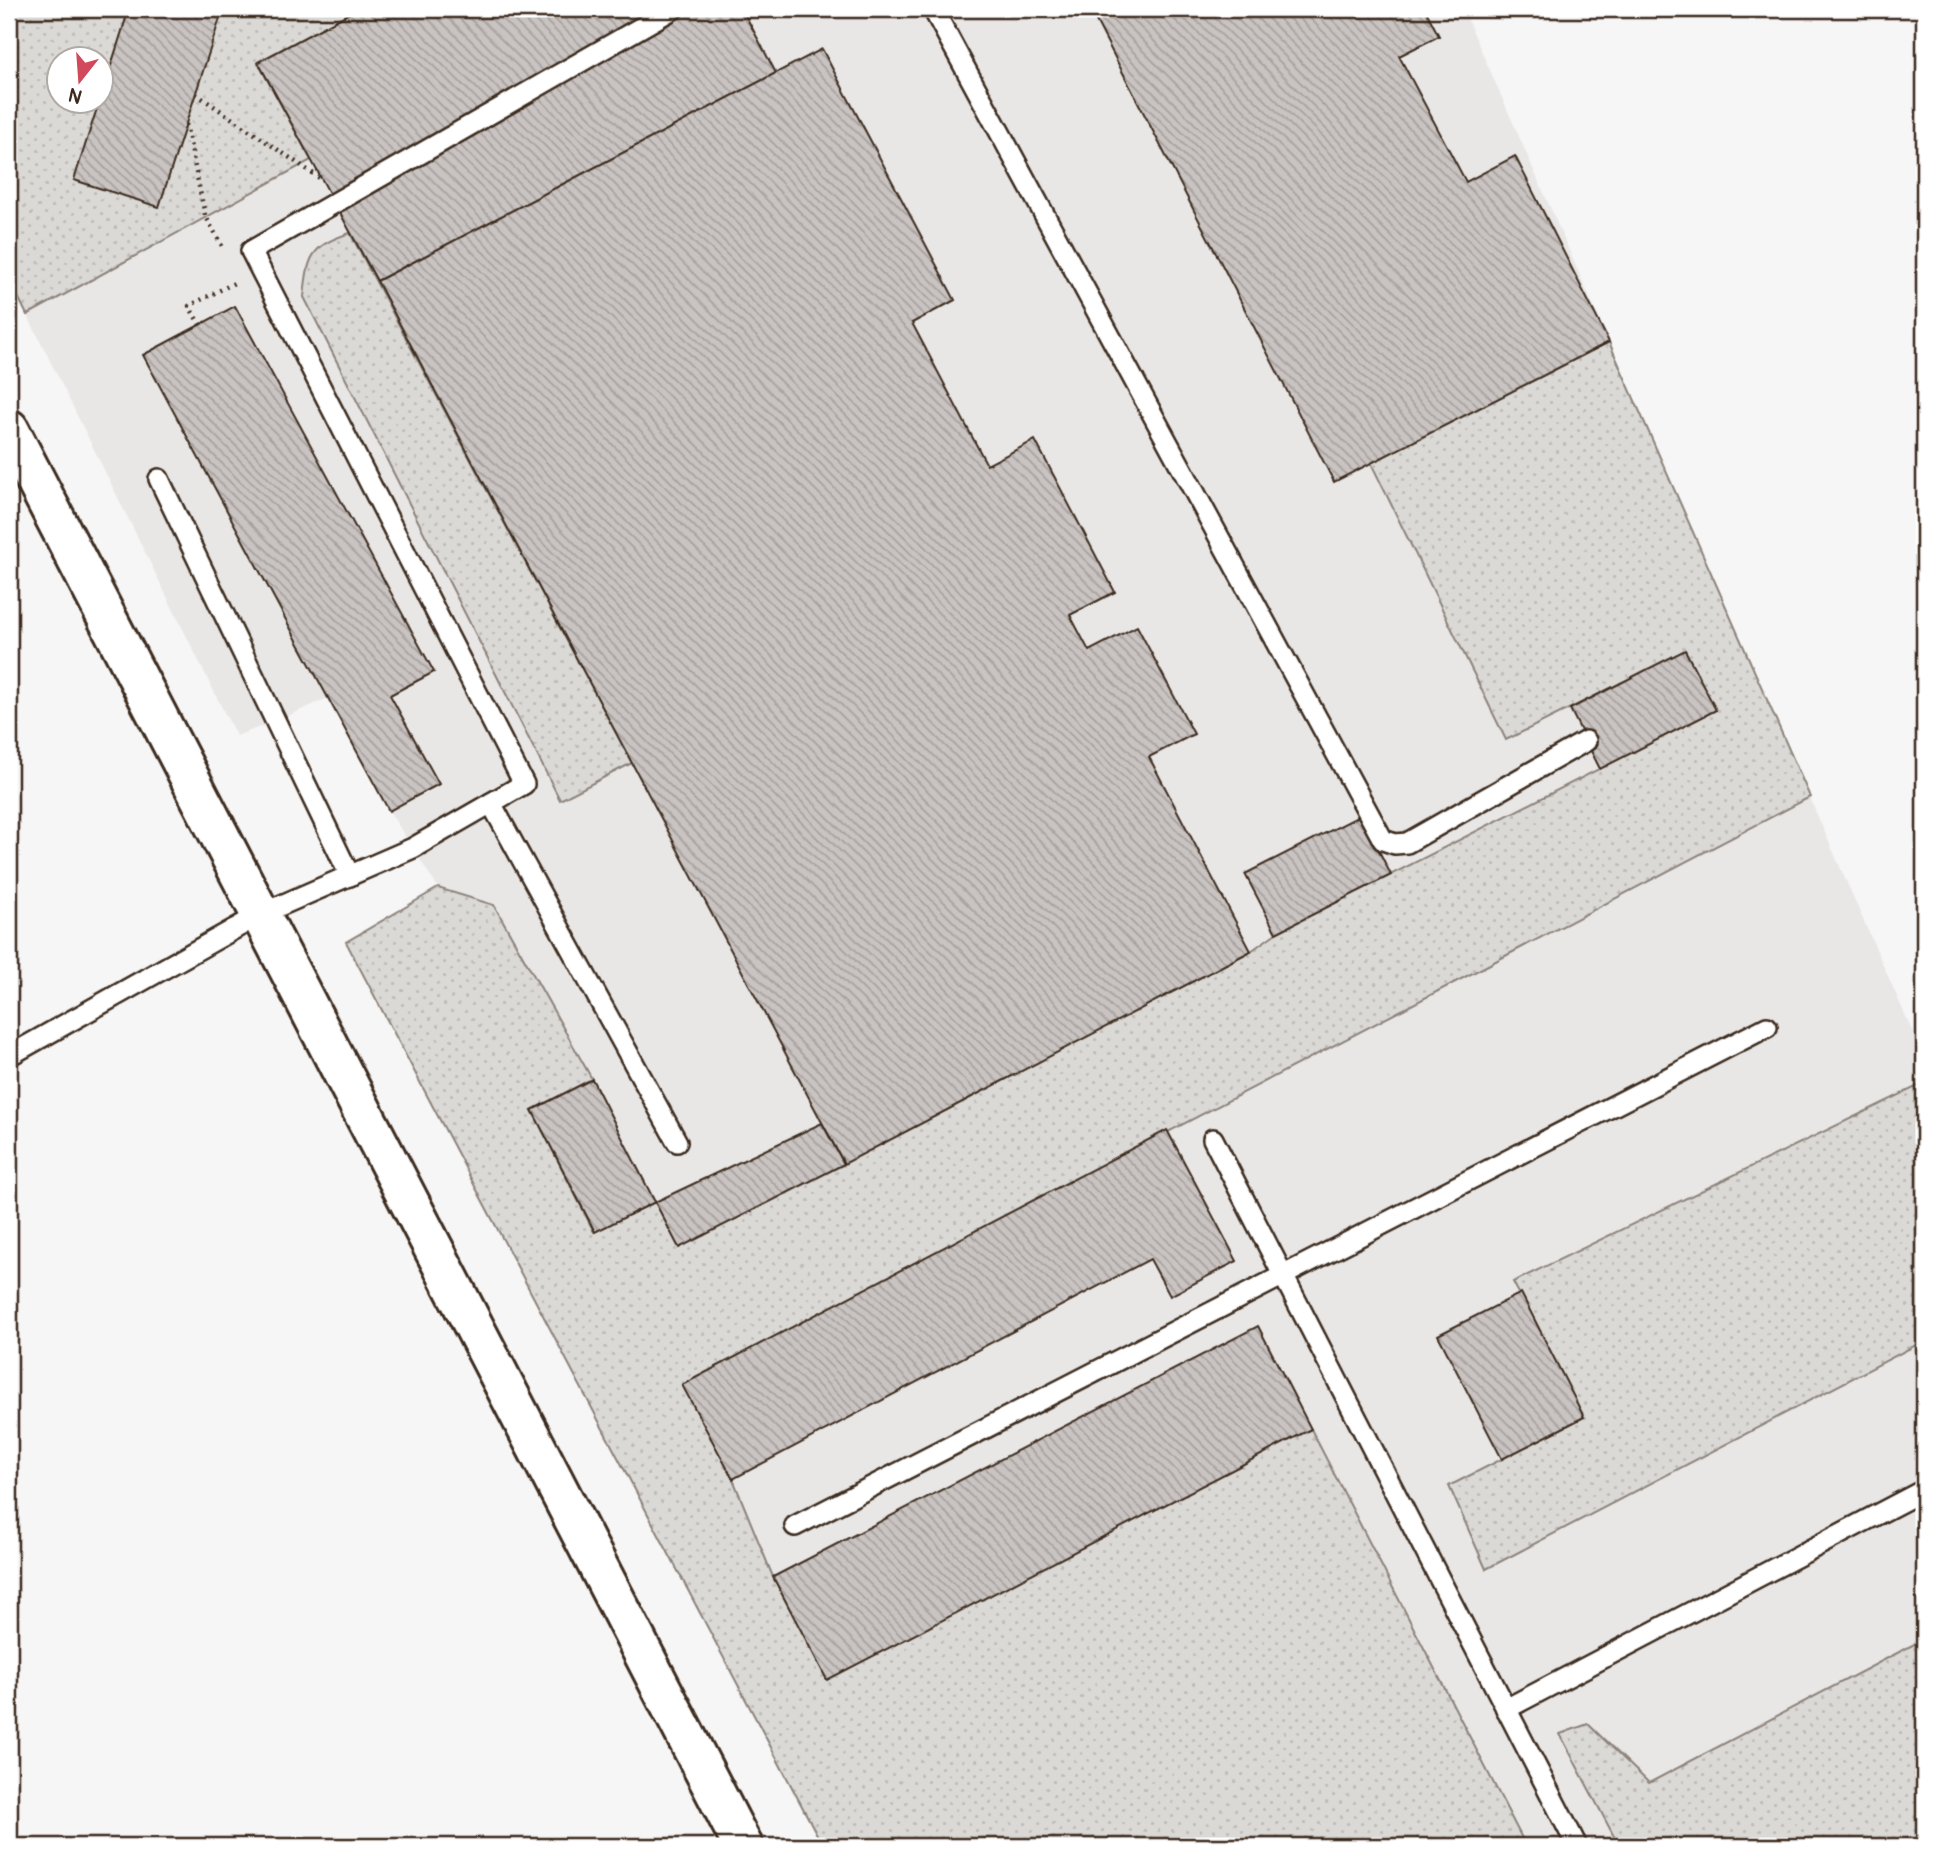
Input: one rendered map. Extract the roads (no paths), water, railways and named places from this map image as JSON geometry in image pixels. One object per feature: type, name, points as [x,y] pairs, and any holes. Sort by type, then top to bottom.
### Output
[{"type":"street","points":[[9,429],[743,1846]]},
{"type":"lane","points":[[14,1053],[261,914],[413,848],[524,784],[251,251],[673,9]]},
{"type":"lane","points":[[933,9],[1382,840],[1395,844],[1407,843],[1586,741]]},
{"type":"lane","points":[[159,479],[350,876]]},
{"type":"lane","points":[[491,803],[677,1143]]},
{"type":"lane","points":[[795,1527],[1767,1027]]},
{"type":"lane","points":[[1213,1139],[1577,1846]]},
{"type":"lane","points":[[1506,1709],[1924,1490]]}]
